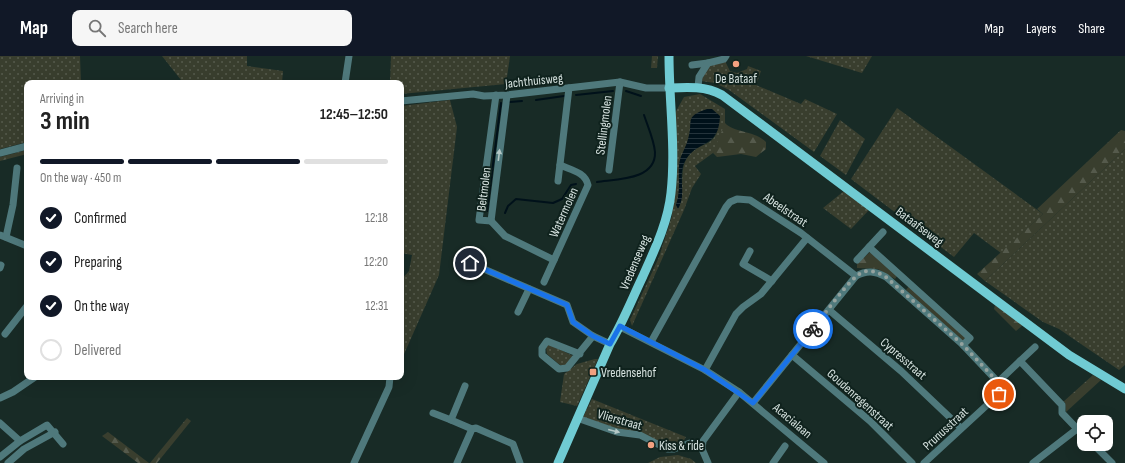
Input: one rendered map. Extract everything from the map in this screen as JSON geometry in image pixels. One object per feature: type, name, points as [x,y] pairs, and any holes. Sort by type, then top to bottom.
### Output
[{"type":"main road","name":"Vredenseweg","points":[[558,463],[610,344],[620,326],[657,243],[667,212],[671,194],[672,172],[669,56]]},
{"type":"main road","name":"Bataafseweg","points":[[669,88],[698,88],[709,90],[722,96],[1069,355],[1125,389]]},
{"type":"street","points":[[345,80],[348,56]]},
{"type":"street","points":[[692,65],[724,59],[726,56]]},
{"type":"street","points":[[698,88],[700,77],[708,63]]},
{"type":"street","name":"Jachthuisweg","points":[[404,101],[473,94],[507,95],[620,82],[646,88],[669,88]]},
{"type":"street","name":"Stellingmolen","points":[[609,170],[620,82]]},
{"type":"street","name":"Watermolen","points":[[558,180],[569,88]]},
{"type":"street","name":"Beltmolen","points":[[496,95],[480,220],[491,221],[507,95]]},
{"type":"street","points":[[0,153],[24,147]]},
{"type":"street","name":"Watermolen","points":[[544,282],[588,185],[587,179],[581,174],[560,165]]},
{"type":"street","points":[[17,168],[13,205],[3,236],[24,245]]},
{"type":"street","name":"Abeelstraat","points":[[652,342],[730,202],[741,198],[750,200],[807,238],[856,276]]},
{"type":"street","points":[[491,221],[505,236],[554,260]]},
{"type":"street","points":[[857,260],[883,232]]},
{"type":"street","points":[[705,370],[736,314],[761,294],[807,238]]},
{"type":"street","points":[[869,247],[970,338],[963,345]]},
{"type":"street","points":[[750,251],[743,264],[772,281]]},
{"type":"street","points":[[470,263],[529,290],[567,305],[573,322],[593,336],[610,344]]},
{"type":"street","points":[[753,403],[856,276],[869,271],[878,273],[898,287],[963,345],[998,382],[1035,347]]},
{"type":"street","points":[[898,287],[904,279]]},
{"type":"street","points":[[518,312],[529,290]]},
{"type":"street","points":[[6,334],[24,310]]},
{"type":"street","name":"Cypresstraat","points":[[829,310],[907,376],[961,428]]},
{"type":"street","name":"Acacialaan","points":[[620,326],[705,370],[739,392],[824,463]]},
{"type":"street","points":[[580,354],[547,341],[542,348],[542,355],[559,369],[567,368],[580,354],[593,336]]},
{"type":"street","name":"Goudenregenstraat","points":[[792,355],[870,421],[912,463]]},
{"type":"street","points":[[1020,361],[1056,397],[1062,405],[1062,413],[1077,429],[1033,463]]},
{"type":"street","points":[[0,398],[13,392],[31,380]]},
{"type":"street","points":[[354,463],[389,387],[390,380]]},
{"type":"street","name":"Prunusstraat","points":[[924,463],[999,394],[1002,388],[998,382]]},
{"type":"street","points":[[451,420],[466,386]]},
{"type":"street","points":[[708,463],[702,446],[706,435],[739,392]]},
{"type":"street","points":[[433,413],[472,429],[480,428],[513,444],[520,463]]},
{"type":"street","name":"Vlierstraat","points":[[577,418],[617,432],[640,435],[667,449],[674,449],[690,443],[702,446]]},
{"type":"street","points":[[0,423],[20,441]]},
{"type":"street","points":[[0,457],[20,441],[47,425],[55,432],[64,444]]},
{"type":"street","points":[[457,463],[472,429]]},
{"type":"street","points":[[8,463],[24,449],[55,432]]},
{"type":"street","points":[[773,463],[785,446]]},
{"type":"street","points":[[1100,451],[1112,463]]},
{"type":"green space","points":[[0,56],[80,56],[81,80],[24,80],[24,143],[0,149]]},
{"type":"green space","points":[[162,56],[247,56],[247,66],[283,71],[282,80],[181,80]]},
{"type":"green space","points":[[391,56],[510,56],[506,84],[404,94],[404,80],[390,80]]},
{"type":"green space","points":[[652,56],[658,56],[657,68],[651,68]]},
{"type":"green space","points":[[806,56],[872,56],[862,73]]},
{"type":"green space","points":[[725,61],[730,71],[737,73],[747,69],[748,66],[761,71],[756,85],[801,104],[805,99],[837,114],[814,152],[729,90],[715,83],[701,81],[709,65]]},
{"type":"green space","points":[[700,94],[725,109],[725,127],[713,153],[695,166],[701,174],[692,188],[684,210],[632,326],[630,320],[659,257],[672,216],[675,113],[684,97]],"holes":[[[716,113],[719,115],[716,135],[712,140],[690,154],[685,162],[681,200],[676,205],[683,154],[686,146],[693,134],[699,128]]]},
{"type":"green space","points":[[450,100],[457,127],[439,275],[404,354],[404,277],[409,271],[412,255],[404,254],[404,106]]},
{"type":"green space","points":[[897,108],[1043,214],[1001,253],[974,233],[954,257],[851,179]]},
{"type":"green space","points":[[840,120],[865,139],[846,175],[820,156]]},
{"type":"green space","points":[[725,123],[729,126],[761,138],[766,142],[766,149],[756,157],[741,154],[717,157],[713,153]]},
{"type":"green space","points":[[1121,130],[1125,131],[1125,149],[985,281],[977,274],[1043,214],[1037,209]]},
{"type":"green space","points":[[1125,149],[1125,365],[1119,370],[1059,329],[1043,322],[985,281]]},
{"type":"green space","points":[[24,151],[24,155],[0,161],[0,157]]},
{"type":"green space","points":[[844,191],[869,210],[851,229],[823,208]]},
{"type":"green space","points":[[870,252],[897,276],[895,279],[878,269],[857,268],[857,264]]},
{"type":"green space","points":[[909,286],[965,337],[965,339],[962,340],[906,290]]},
{"type":"green space","points":[[995,305],[1023,325],[1016,331],[994,309]]},
{"type":"green space","points":[[551,345],[573,356],[567,365],[560,365],[547,354],[546,347]]},
{"type":"green space","points":[[598,359],[577,406],[560,402],[564,374],[577,364]]},
{"type":"green space","points":[[1093,375],[1101,380],[1066,412],[1065,402],[1063,402]]},
{"type":"green space","points":[[592,399],[686,437],[678,445],[666,447],[583,417]]},
{"type":"green space","points":[[187,418],[191,421],[157,463],[150,463]]},
{"type":"green space","points":[[108,432],[149,463],[138,463],[102,436]]},
{"type":"green space","points":[[678,455],[691,459],[696,463],[648,463],[660,457]]},
{"type":"water","points":[[707,109],[712,109],[720,116],[719,127],[716,134],[706,143],[694,150],[684,163],[682,168],[682,198],[678,209],[676,205],[679,190],[679,165],[690,133],[691,120],[692,117]]},
{"type":"waterway","points":[[576,95],[613,91]]},
{"type":"waterway","points":[[626,91],[641,96]]},
{"type":"waterway","points":[[536,100],[564,96]]},
{"type":"waterway","points":[[510,102],[522,101]]},
{"type":"waterway","points":[[487,211],[501,103]]},
{"type":"waterway","points":[[597,182],[624,179],[634,176],[649,168],[654,161],[654,147],[644,115]]},
{"type":"waterway","points":[[505,213],[508,206],[516,199],[553,203],[562,199],[571,185],[576,184]]},
{"type":"way so far","points":[[813,329],[856,276],[863,272],[869,271],[878,273],[886,277],[963,345],[998,382],[1002,388],[999,394]]},
{"type":"place","name":"De Bataaf","points":[[736,64]]},
{"type":"place","name":"Vredensehof","points":[[593,372]]},
{"type":"place","name":"Kiss & ride","points":[[651,445]]},
{"type":"route","points":[[470,263],[529,290],[567,305],[573,322],[593,336],[610,344],[620,326],[705,370],[753,403],[813,329]]}]
